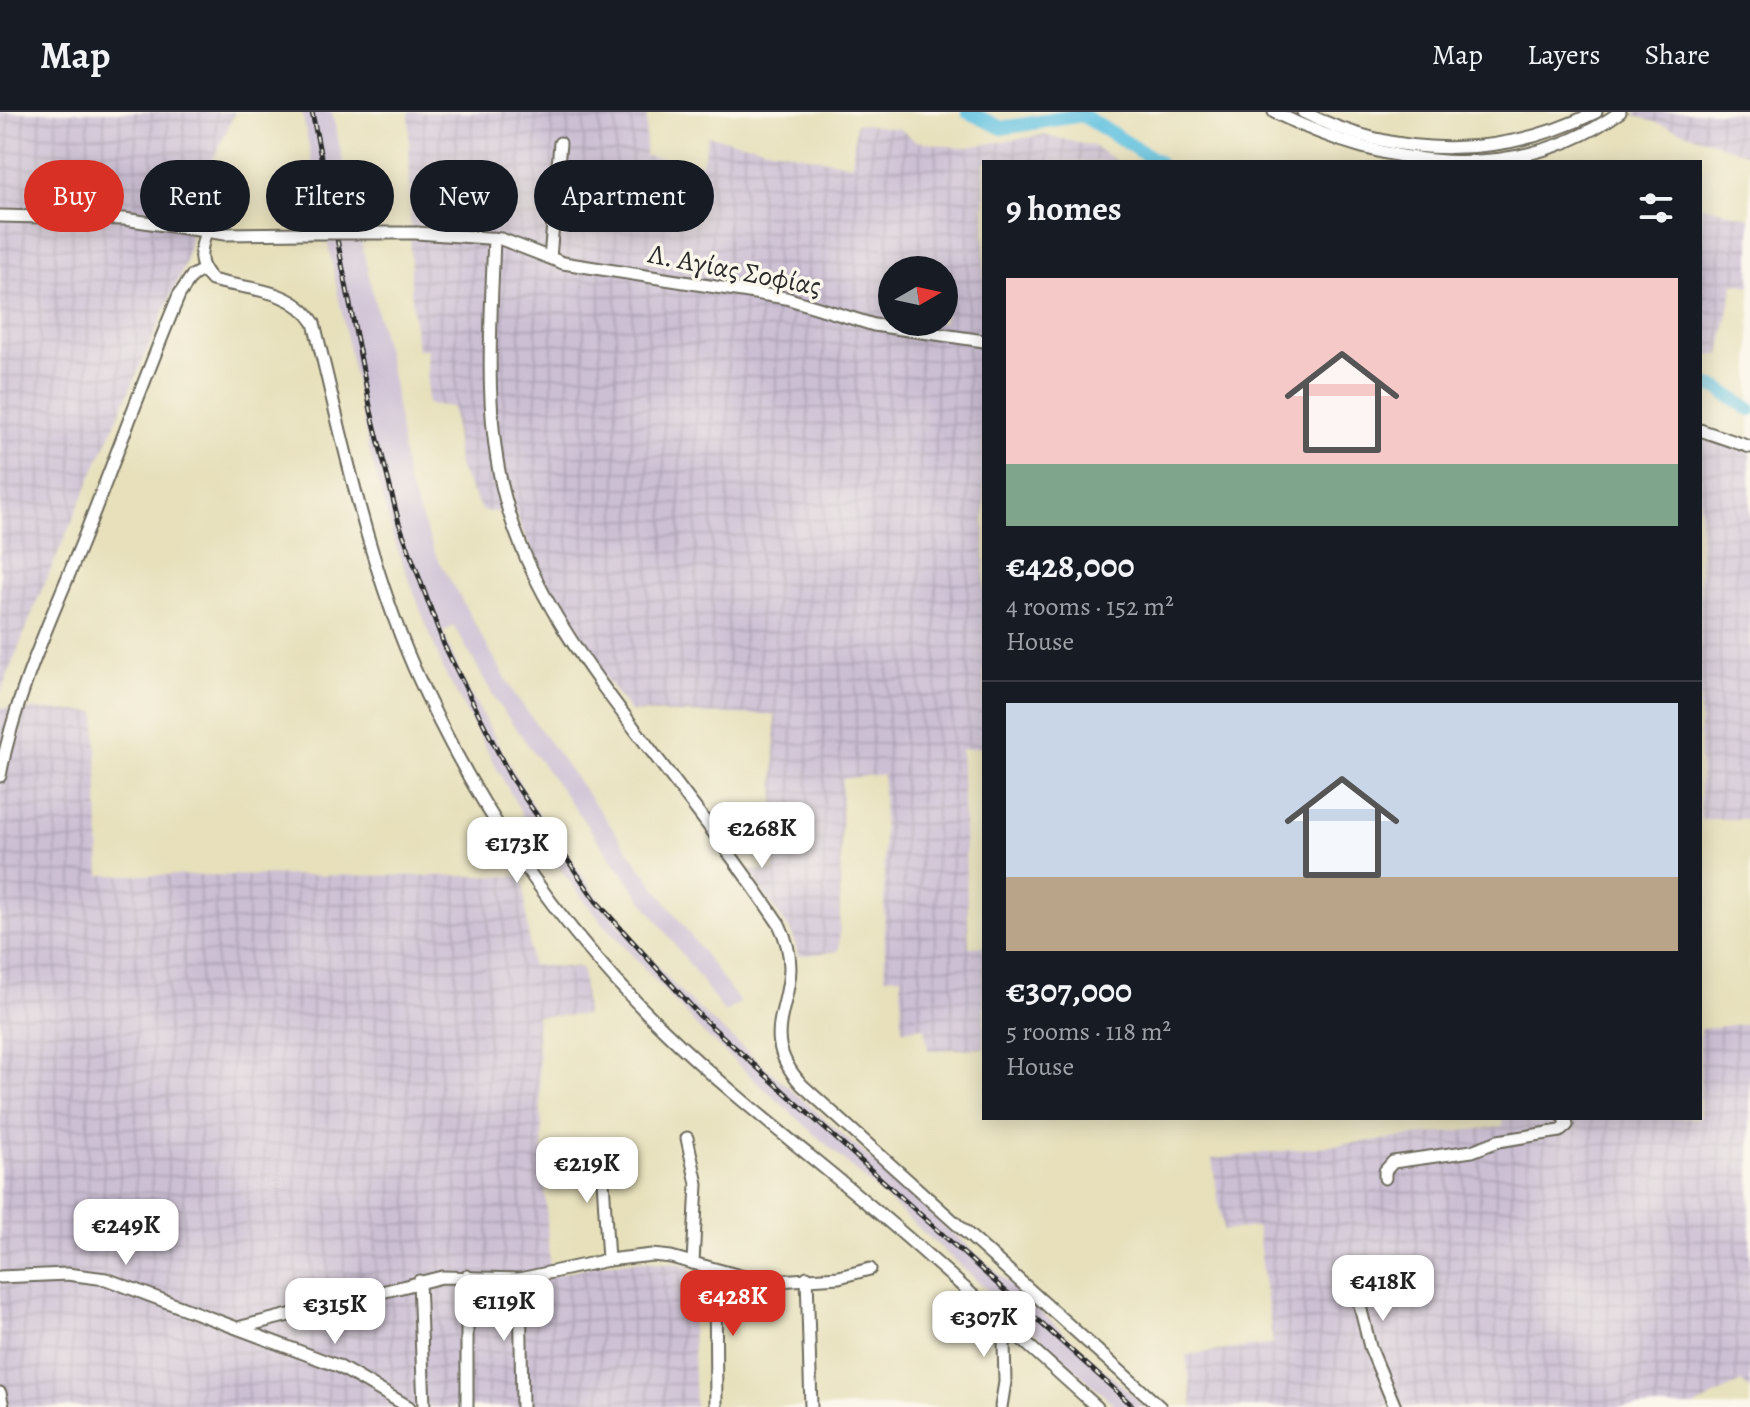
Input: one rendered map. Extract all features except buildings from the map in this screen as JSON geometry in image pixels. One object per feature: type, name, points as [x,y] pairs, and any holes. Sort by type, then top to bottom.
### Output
[{"type":"street","points":[[1274,112],[1355,147],[1395,157],[1427,160]]},
{"type":"street","points":[[1303,112],[1362,136],[1441,149],[1476,148],[1535,137],[1596,112]]},
{"type":"street","points":[[1474,160],[1531,151],[1587,130],[1620,112]]},
{"type":"street","points":[[550,258],[560,143]]},
{"type":"street","name":"Λ. Αγίας Σοφίας","points":[[0,216],[111,218],[140,222]]},
{"type":"street","points":[[206,232],[199,258],[203,270],[212,280],[292,299],[305,308],[314,323],[361,516],[414,667],[450,741],[510,845],[574,932],[664,1030],[701,1064],[902,1232],[1097,1407]]},
{"type":"street","name":"Λ. Αγίας Σοφίας","points":[[250,232],[417,233],[494,238],[550,258],[601,271],[786,298],[916,333],[982,341]]},
{"type":"street","points":[[494,238],[492,414],[505,497],[513,523],[555,618],[594,676],[779,924],[792,968],[777,1034],[782,1059],[802,1085],[1160,1407]]},
{"type":"street","points":[[0,776],[10,724],[32,660],[92,519],[124,430],[179,295],[192,276],[203,270]]},
{"type":"street","points":[[1702,431],[1750,447]]},
{"type":"street","points":[[1385,1178],[1385,1171],[1393,1162],[1472,1151],[1498,1141],[1560,1131],[1567,1125],[1565,1120]]},
{"type":"street","points":[[687,1138],[697,1184],[693,1263]]},
{"type":"street","points":[[601,1148],[608,1260]]},
{"type":"street","points":[[241,1327],[419,1281],[467,1276],[520,1279],[608,1260],[652,1255],[762,1282],[839,1277],[870,1269]]},
{"type":"street","points":[[715,1270],[716,1407]]},
{"type":"street","points":[[1352,1273],[1370,1347],[1395,1407]]},
{"type":"street","points":[[0,1277],[67,1274],[106,1279],[241,1327],[338,1366],[409,1407]]},
{"type":"street","points":[[467,1276],[467,1407]]},
{"type":"street","points":[[807,1277],[811,1407]]},
{"type":"street","points":[[520,1279],[522,1407]]},
{"type":"street","points":[[419,1281],[424,1407]]},
{"type":"street","points":[[1001,1407],[1005,1382],[1004,1343],[1013,1332]]},
{"type":"street","points":[[0,1393],[3,1407]]},
{"type":"shaded area","points":[[0,112],[235,112],[213,160],[140,160],[140,232],[191,232],[186,262],[38,599],[0,694]]},
{"type":"shaded area","points":[[302,112],[332,112],[343,160],[312,160]]},
{"type":"shaded area","points":[[409,112],[647,112],[645,156],[674,160],[534,160],[534,232],[714,232],[714,160],[703,160],[708,136],[852,165],[856,123],[900,129],[916,141],[961,148],[1043,135],[1093,146],[1115,160],[982,160],[982,747],[961,749],[969,947],[982,946],[982,1048],[928,1050],[925,1027],[902,1030],[901,976],[885,977],[883,774],[842,779],[839,951],[799,956],[792,933],[747,870],[774,871],[775,715],[630,712],[551,602],[516,513],[482,511],[458,466],[453,407],[427,404],[427,349],[417,349],[411,289],[410,232],[518,232],[518,160],[410,160],[410,200]]},
{"type":"shaded area","points":[[1638,112],[1750,112],[1750,155],[1634,115]]},
{"type":"shaded area","points":[[1702,206],[1750,218],[1750,286],[1734,283],[1720,355],[1702,355]]},
{"type":"shaded area","points":[[326,232],[359,232],[394,387],[407,481],[435,553],[515,695],[740,1003],[725,1013],[498,704],[454,626],[443,632],[464,682],[531,803],[608,911],[686,998],[896,1181],[1146,1407],[1117,1407],[703,1033],[600,920],[524,818],[444,671],[394,540],[369,450]]},
{"type":"shaded area","points":[[1702,438],[1750,451],[1750,819],[1702,819]]},
{"type":"shaded area","points":[[0,708],[96,712],[100,875],[523,876],[531,965],[582,968],[586,1015],[536,1016],[550,1277],[596,1264],[643,1261],[690,1265],[695,1407],[0,1407]]},
{"type":"shaded area","points":[[1750,1023],[1750,1390],[1742,1382],[1693,1407],[1193,1407],[1186,1355],[1273,1344],[1257,1227],[1223,1231],[1212,1159],[1503,1126],[1503,1120],[1702,1120],[1702,1029]]},
{"type":"waterway","points":[[968,112],[1002,128],[1082,115],[1155,160]]},
{"type":"waterway","points":[[1702,384],[1719,389],[1750,410]]},
{"type":"railway","points":[[312,112],[371,411],[399,523],[444,645],[511,778],[596,901],[700,1016],[1134,1407]]}]
